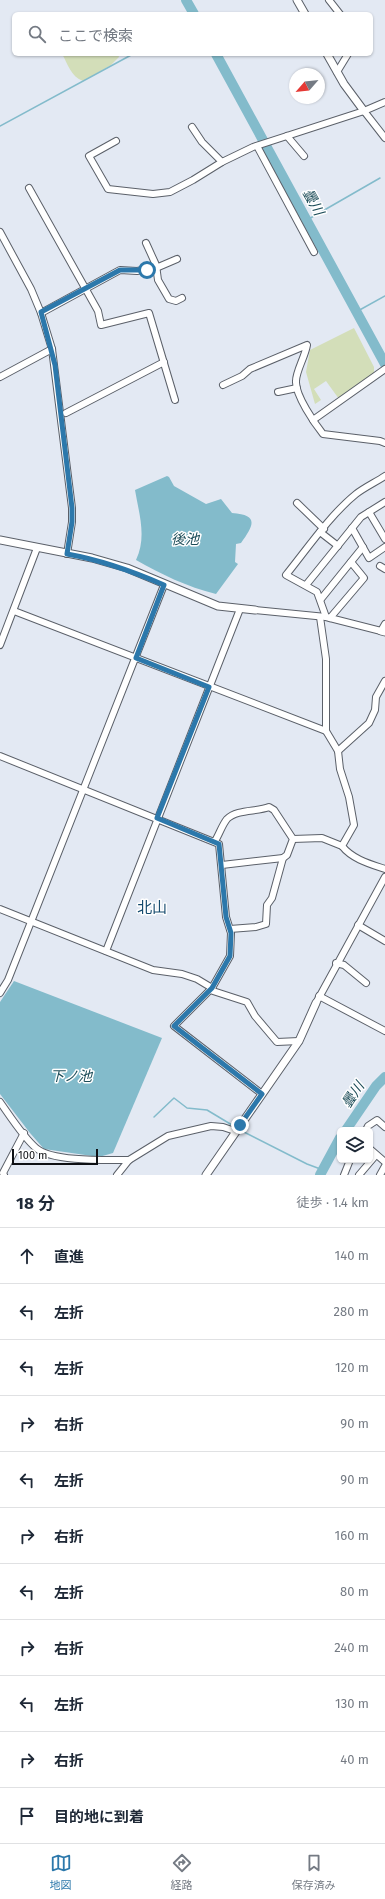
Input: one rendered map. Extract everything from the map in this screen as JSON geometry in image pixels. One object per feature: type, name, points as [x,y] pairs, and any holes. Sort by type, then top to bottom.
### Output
[{"type":"street","points":[[298,0],[304,12]]},
{"type":"street","points":[[329,0],[338,12]]},
{"type":"street","points":[[328,56],[344,84],[385,138]]},
{"type":"street","points":[[337,72],[347,56]]},
{"type":"street","points":[[116,141],[89,156],[108,189],[153,194],[170,192],[222,162],[258,146],[364,111],[385,102]]},
{"type":"street","points":[[192,127],[202,142],[222,162]]},
{"type":"street","points":[[287,136],[304,156]]},
{"type":"street","points":[[258,146],[314,252]]},
{"type":"street","points":[[29,188],[86,288],[98,311],[101,325],[149,313],[175,400]]},
{"type":"street","points":[[0,232],[32,289],[41,312],[52,349],[72,508],[72,522],[67,554]]},
{"type":"street","points":[[146,243],[156,265],[158,280],[169,299],[176,301],[182,298]]},
{"type":"street","points":[[41,312],[120,270],[137,271],[156,268],[177,259]]},
{"type":"street","points":[[223,385],[242,376],[250,369],[307,345],[296,381],[297,388],[313,420],[324,434],[380,441],[385,443]]},
{"type":"street","points":[[0,377],[52,349]]},
{"type":"street","points":[[66,412],[164,362]]},
{"type":"street","points":[[313,420],[384,369]]},
{"type":"street","points":[[278,392],[297,388]]},
{"type":"street","points":[[342,846],[354,825],[349,797],[340,769],[338,751],[326,731],[325,617],[321,599],[317,592],[286,576],[322,530],[356,494],[385,476]]},
{"type":"street","points":[[306,585],[361,517],[385,502]]},
{"type":"street","points":[[296,503],[338,546]]},
{"type":"street","points":[[369,512],[385,538]]},
{"type":"street","points":[[352,528],[369,558],[385,547]]},
{"type":"street","points":[[0,540],[92,558],[127,568],[164,585],[218,606],[325,617],[383,631],[385,624]]},
{"type":"street","points":[[321,599],[363,547]]},
{"type":"street","points":[[0,645],[37,548]]},
{"type":"street","points":[[325,617],[364,578],[351,562]]},
{"type":"street","points":[[0,993],[8,980],[164,585]]},
{"type":"street","points":[[106,951],[240,609]]},
{"type":"street","points":[[14,611],[326,731]]},
{"type":"street","points":[[338,751],[369,723],[375,710],[376,697],[385,681]]},
{"type":"street","points":[[0,756],[219,844],[226,917],[230,929],[230,956],[212,988],[174,1026],[262,1094]]},
{"type":"street","points":[[215,842],[228,819],[242,812],[261,810],[269,807],[274,810],[293,839]]},
{"type":"street","points":[[293,839],[322,838],[342,846],[346,851],[366,863],[385,869]]},
{"type":"street","points":[[230,929],[256,927],[266,924],[267,905],[272,898],[283,858],[293,839]]},
{"type":"street","points":[[222,866],[283,858]]},
{"type":"street","points":[[208,1174],[235,1131],[299,1042],[319,996],[336,963],[385,877]]},
{"type":"street","points":[[0,909],[153,970],[182,974],[197,979],[212,988],[213,991],[247,1002],[255,1016],[277,1042],[299,1042]]},
{"type":"street","points":[[358,924],[385,941]]},
{"type":"street","points":[[336,963],[344,965],[366,983]]},
{"type":"street","points":[[319,996],[385,1031]]},
{"type":"street","points":[[0,1102],[35,1148],[43,1153],[80,1160],[129,1160]]},
{"type":"street","points":[[368,1127],[377,1120],[385,1127]]},
{"type":"street","points":[[117,1175],[129,1160],[168,1136],[183,1131],[211,1126],[223,1127],[235,1131]]},
{"type":"street","points":[[4,1175],[3,1173],[24,1133]]},
{"type":"street","points":[[373,1152],[385,1162]]},
{"type":"street","points":[[359,1175],[376,1155]]},
{"type":"street","points":[[344,1175],[349,1163]]},
{"type":"street","points":[[380,1175],[385,1166]]},
{"type":"green space","points":[[63,56],[119,57],[111,65],[83,81],[73,73]]},
{"type":"green space","points":[[354,328],[374,367],[374,374],[339,399],[326,381],[314,389],[321,400],[315,404],[306,372],[310,350]]},
{"type":"water","name":"後池","points":[[167,476],[174,486],[206,504],[221,499],[232,513],[247,516],[252,522],[249,531],[241,543],[236,544],[235,562],[238,564],[216,594],[174,580],[136,560],[142,534],[135,490]]},
{"type":"water","name":"下ノ池","points":[[14,981],[162,1038],[113,1153],[99,1157],[44,1149],[0,1094],[0,1002]]},
{"type":"waterway","name":"曇川","points":[[186,0],[193,12]]},
{"type":"waterway","points":[[0,126],[129,56]]},
{"type":"waterway","name":"曇川","points":[[217,56],[385,364]]},
{"type":"waterway","points":[[307,220],[380,178]]},
{"type":"waterway","points":[[356,312],[385,296]]},
{"type":"waterway","name":"曇川","points":[[348,1127],[376,1086],[385,1077]]},
{"type":"waterway","points":[[154,1117],[174,1098],[187,1108],[207,1110],[237,1128]]},
{"type":"waterway","points":[[240,1130],[307,1164],[323,1170]]},
{"type":"waterway","name":"曇川","points":[[320,1175],[337,1144]]},
{"type":"district","name":"北山","points":[[152,908]]},
{"type":"route","points":[[147,270],[120,270],[41,312],[49,336],[55,365],[72,508],[72,522],[67,554],[92,558],[127,568],[164,585],[136,658],[209,687],[157,818],[219,844],[226,917],[231,933],[230,956],[212,988],[174,1026],[262,1094],[240,1125]]}]
